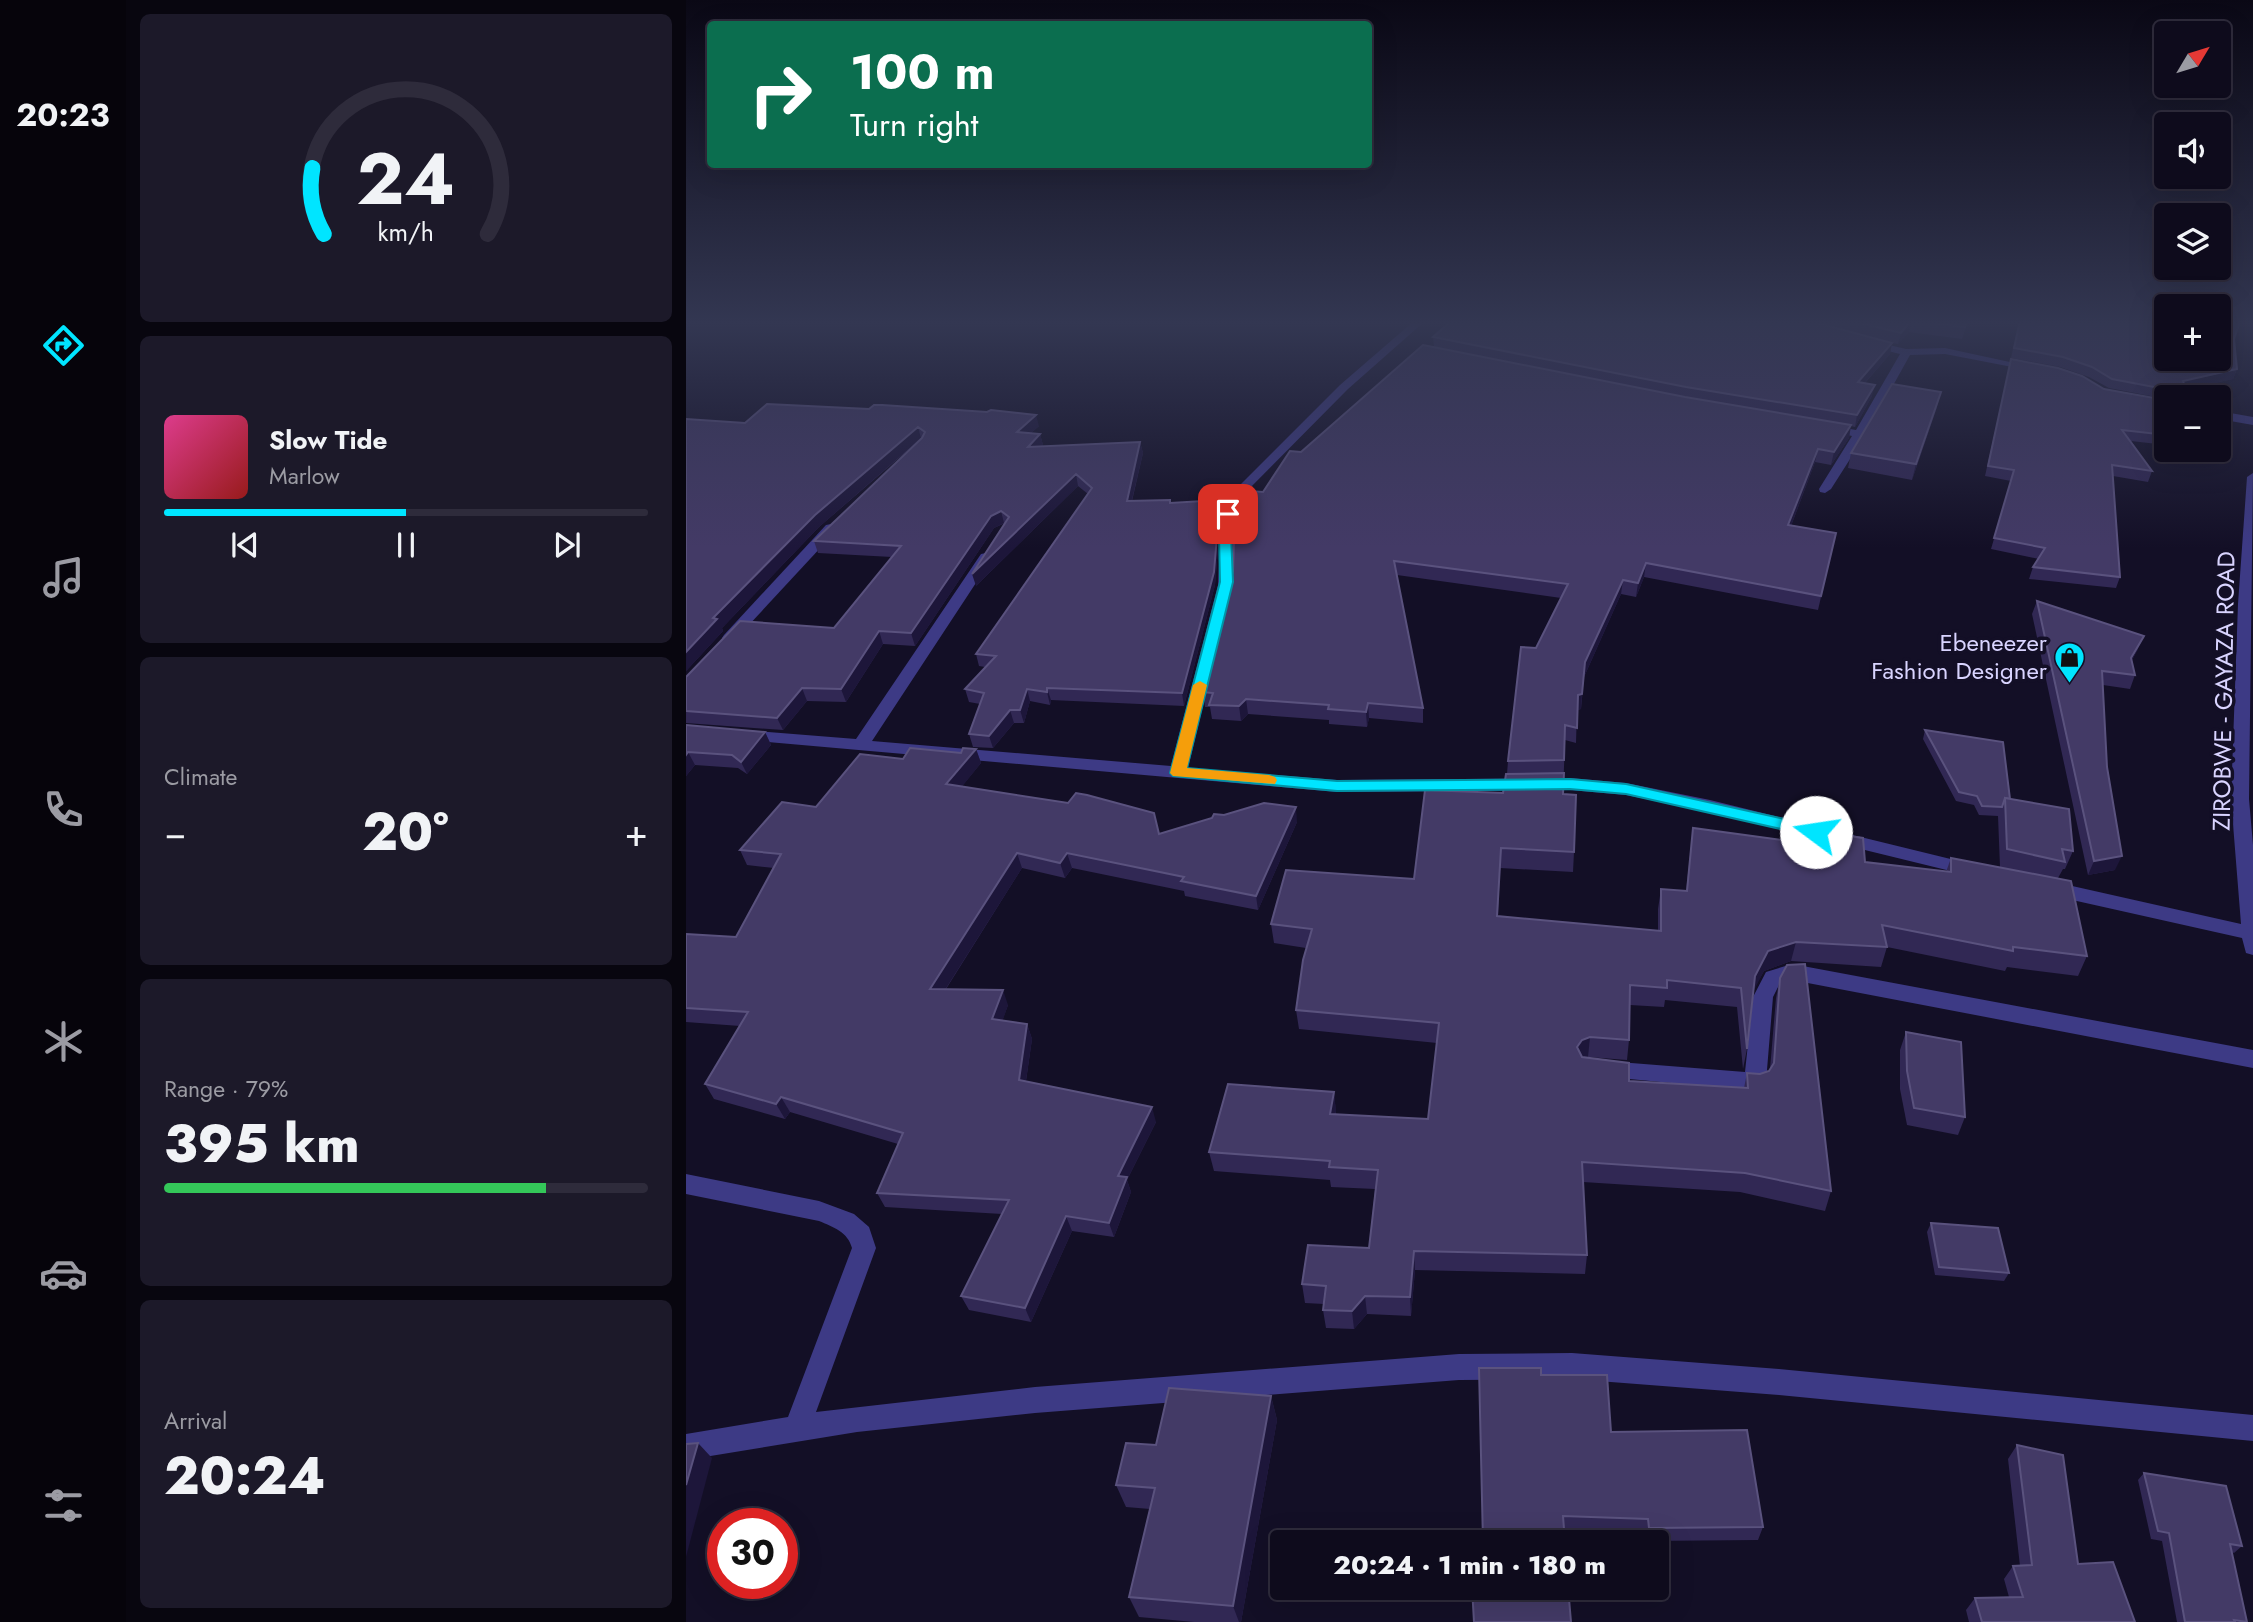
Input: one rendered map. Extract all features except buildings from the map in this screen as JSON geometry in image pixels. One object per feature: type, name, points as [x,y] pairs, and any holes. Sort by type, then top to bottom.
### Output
[{"type":"street","points":[[1178,773],[1226,582],[1225,534],[1228,514],[1236,496],[1334,397]]},
{"type":"street","points":[[1825,489],[1881,397]]},
{"type":"street","points":[[2231,417],[2253,421]]},
{"type":"street","points":[[1812,427],[1860,434]]},
{"type":"street","name":"ZIROBWE - GAYAZA ROAD","points":[[2252,940],[2240,799],[2245,604],[2253,477]]},
{"type":"street","points":[[723,644],[845,514]]},
{"type":"street","points":[[860,746],[997,539]]},
{"type":"street","points":[[726,734],[1337,786],[1570,784],[1626,789],[1710,806],[1987,874]]},
{"type":"street","points":[[2027,883],[2252,940]]},
{"type":"street","points":[[1589,1068],[1755,1082],[1763,997],[1773,976],[1792,972],[2253,1059]]},
{"type":"street","points":[[686,1184],[820,1211],[846,1221],[861,1236],[864,1248],[796,1430]]},
{"type":"street","points":[[686,1447],[857,1419],[1035,1400],[1459,1367],[1547,1366],[1779,1382],[2253,1428]]},
{"type":"slow traffic","points":[[1200,685],[1178,773],[1269,780]]},
{"type":"place","name":"Ebeneezer Fashion Designer","points":[[2070,684]]},
{"type":"route","points":[[1228,514],[1225,534],[1226,582],[1178,773],[1337,786],[1570,784],[1626,789],[1816,832]]}]
